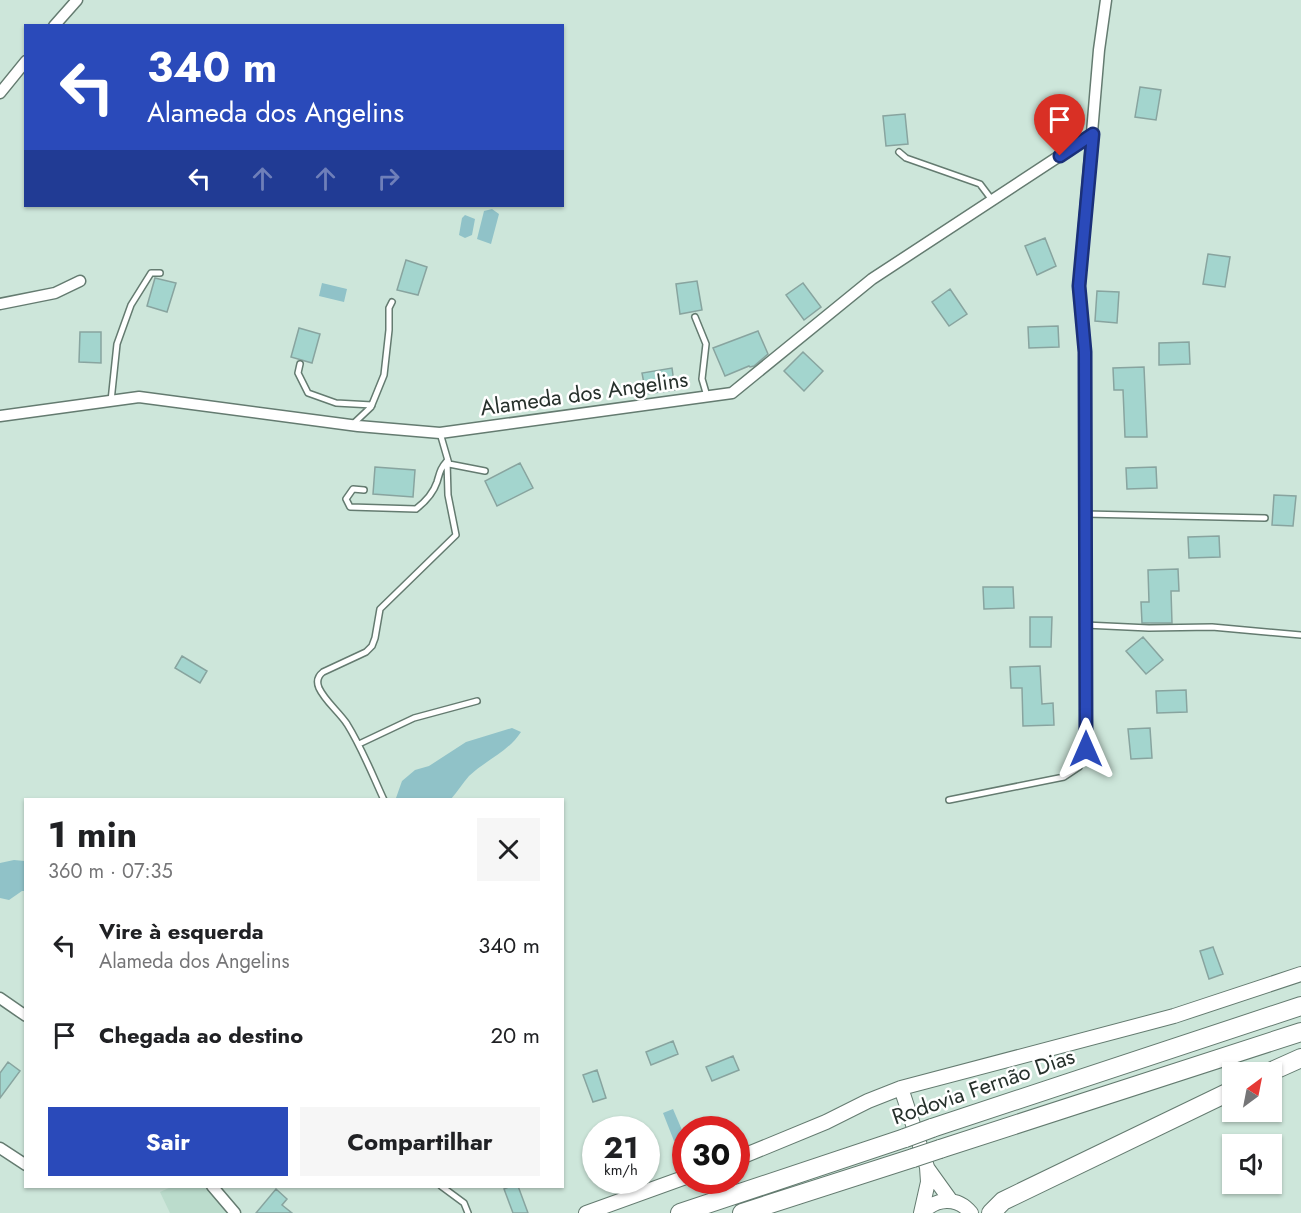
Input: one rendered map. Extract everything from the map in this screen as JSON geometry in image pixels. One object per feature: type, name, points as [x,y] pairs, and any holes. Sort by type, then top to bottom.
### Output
[{"type":"highway","name":"Rodovia Fernão Dias","points":[[680,1213],[1301,1006]]},
{"type":"highway","name":"Rodovia Fernão Dias","points":[[742,1213],[920,1163],[940,1149],[1301,1032]]},
{"type":"highway","points":[[1282,1067],[1301,1058]]},
{"type":"highway","points":[[991,1213],[1003,1201],[1222,1095]]},
{"type":"main road","name":"Rodovia Fernão Dias","points":[[750,1153],[901,1088],[1174,1016],[1301,974]]},
{"type":"main road","points":[[901,1088],[920,1163],[928,1182],[922,1213]]},
{"type":"main road","points":[[920,1163],[951,1201]]},
{"type":"main road","points":[[586,1213],[672,1182]]},
{"type":"main road","points":[[922,1213],[934,1203],[951,1201],[960,1203],[971,1213]]},
{"type":"street","points":[[56,24],[77,0]]},
{"type":"street","points":[[1086,749],[1085,352],[1079,286],[1106,0]]},
{"type":"street","points":[[0,93],[24,63]]},
{"type":"street","name":"Alameda dos Angelins","points":[[0,416],[139,397],[352,425],[440,433],[732,393],[872,279],[1093,134]]},
{"type":"street","points":[[0,304],[55,292],[80,281]]},
{"type":"street","points":[[0,998],[24,1015]]},
{"type":"street","points":[[0,1148],[24,1164]]},
{"type":"street","points":[[214,1188],[236,1213]]},
{"type":"lane","points":[[899,152],[906,158],[980,184],[992,200]]},
{"type":"lane","points":[[111,401],[117,344],[131,305],[151,273],[160,273]]},
{"type":"lane","points":[[352,425],[372,405],[384,375],[389,308],[392,302]]},
{"type":"lane","points":[[695,317],[706,344],[702,379],[707,396]]},
{"type":"lane","points":[[300,364],[298,373],[308,393],[336,403],[372,405]]},
{"type":"lane","points":[[383,798],[359,744],[319,689],[317,682],[319,676],[366,652],[372,646],[380,609],[456,535],[448,495],[447,461],[440,433]]},
{"type":"lane","points":[[447,461],[449,464],[485,471]]},
{"type":"lane","points":[[364,489],[353,489],[346,499],[350,507],[416,509],[428,499],[437,484],[439,469],[447,461]]},
{"type":"lane","points":[[1085,514],[1265,518]]},
{"type":"lane","points":[[1085,625],[1149,628],[1212,627],[1301,635]]},
{"type":"lane","points":[[359,744],[414,718],[477,701]]},
{"type":"lane","points":[[949,801],[1064,777],[1079,767],[1086,749]]},
{"type":"lane","points":[[444,1188],[464,1203],[468,1213]]},
{"type":"shaded area","points":[[169,1188],[208,1188],[229,1213],[170,1213],[160,1192]]},
{"type":"water","points":[[492,209],[499,214],[491,244],[477,239],[484,211]]},
{"type":"water","points":[[465,215],[475,219],[472,235],[465,238],[459,235],[462,218]]},
{"type":"water","points":[[322,283],[347,289],[344,302],[319,296]]},
{"type":"water","points":[[512,728],[521,732],[503,750],[469,776],[452,798],[396,798],[402,781],[415,770],[429,766],[466,742]]},
{"type":"water","points":[[24,861],[24,891],[9,900],[0,898],[0,863]]},
{"type":"water","points":[[673,1109],[676,1116],[672,1116],[672,1136],[663,1113]]},
{"type":"building","points":[[1140,87],[1161,90],[1156,120],[1135,117]]},
{"type":"building","points":[[905,114],[908,144],[886,146],[883,116]]},
{"type":"building","points":[[1045,238],[1056,266],[1037,275],[1025,246]]},
{"type":"building","points":[[1208,254],[1230,257],[1225,287],[1203,284]]},
{"type":"building","points":[[406,260],[427,267],[418,295],[397,290]]},
{"type":"building","points":[[155,278],[176,283],[167,312],[147,306]]},
{"type":"building","points":[[697,281],[702,310],[680,314],[676,284]]},
{"type":"building","points":[[803,283],[821,307],[804,320],[786,295]]},
{"type":"building","points":[[950,289],[967,314],[949,326],[932,302]]},
{"type":"building","points":[[1097,291],[1119,292],[1117,323],[1095,321]]},
{"type":"building","points":[[1058,326],[1059,347],[1029,348],[1028,327]]},
{"type":"building","points":[[299,328],[320,334],[312,363],[291,357]]},
{"type":"building","points":[[758,331],[768,354],[754,366],[725,376],[713,348]]},
{"type":"building","points":[[80,332],[101,332],[101,363],[79,362]]},
{"type":"building","points":[[1189,342],[1190,364],[1159,365],[1159,343]]},
{"type":"building","points":[[803,352],[823,371],[804,391],[784,371]]},
{"type":"building","points":[[1144,367],[1147,437],[1125,437],[1123,390],[1114,390],[1113,368]]},
{"type":"building","points":[[672,368],[675,390],[646,394],[642,373]]},
{"type":"building","points":[[520,463],[533,488],[497,506],[485,481]]},
{"type":"building","points":[[375,467],[415,470],[413,497],[373,494]]},
{"type":"building","points":[[1156,467],[1157,488],[1127,489],[1126,468]]},
{"type":"building","points":[[1274,495],[1296,496],[1293,526],[1272,525]]},
{"type":"building","points":[[1219,536],[1220,557],[1189,558],[1188,537]]},
{"type":"building","points":[[1178,569],[1179,591],[1171,591],[1172,623],[1142,623],[1141,602],[1149,602],[1148,570]]},
{"type":"building","points":[[983,587],[1013,587],[1014,608],[984,609]]},
{"type":"building","points":[[1030,617],[1052,617],[1051,647],[1030,647]]},
{"type":"building","points":[[1143,637],[1163,660],[1146,674],[1126,651]]},
{"type":"building","points":[[182,656],[207,671],[200,683],[175,668]]},
{"type":"building","points":[[1040,666],[1042,704],[1053,703],[1054,725],[1023,726],[1022,688],[1011,688],[1010,667]]},
{"type":"building","points":[[1186,690],[1187,712],[1157,713],[1156,691]]},
{"type":"building","points":[[1150,728],[1152,758],[1131,759],[1128,729]]},
{"type":"building","points":[[1213,947],[1223,974],[1209,979],[1200,951]]},
{"type":"building","points":[[673,1041],[678,1054],[651,1065],[646,1052]]},
{"type":"building","points":[[733,1056],[739,1070],[712,1081],[706,1067]]},
{"type":"building","points":[[8,1062],[20,1071],[0,1098],[0,1073]]},
{"type":"building","points":[[597,1070],[606,1098],[593,1102],[583,1075]]},
{"type":"building","points":[[519,1188],[528,1213],[513,1213],[504,1189]]},
{"type":"building","points":[[276,1189],[287,1199],[282,1205],[292,1213],[256,1213]]},
{"type":"route","points":[[1060,156],[1093,134],[1079,286],[1085,352],[1086,749]]}]
